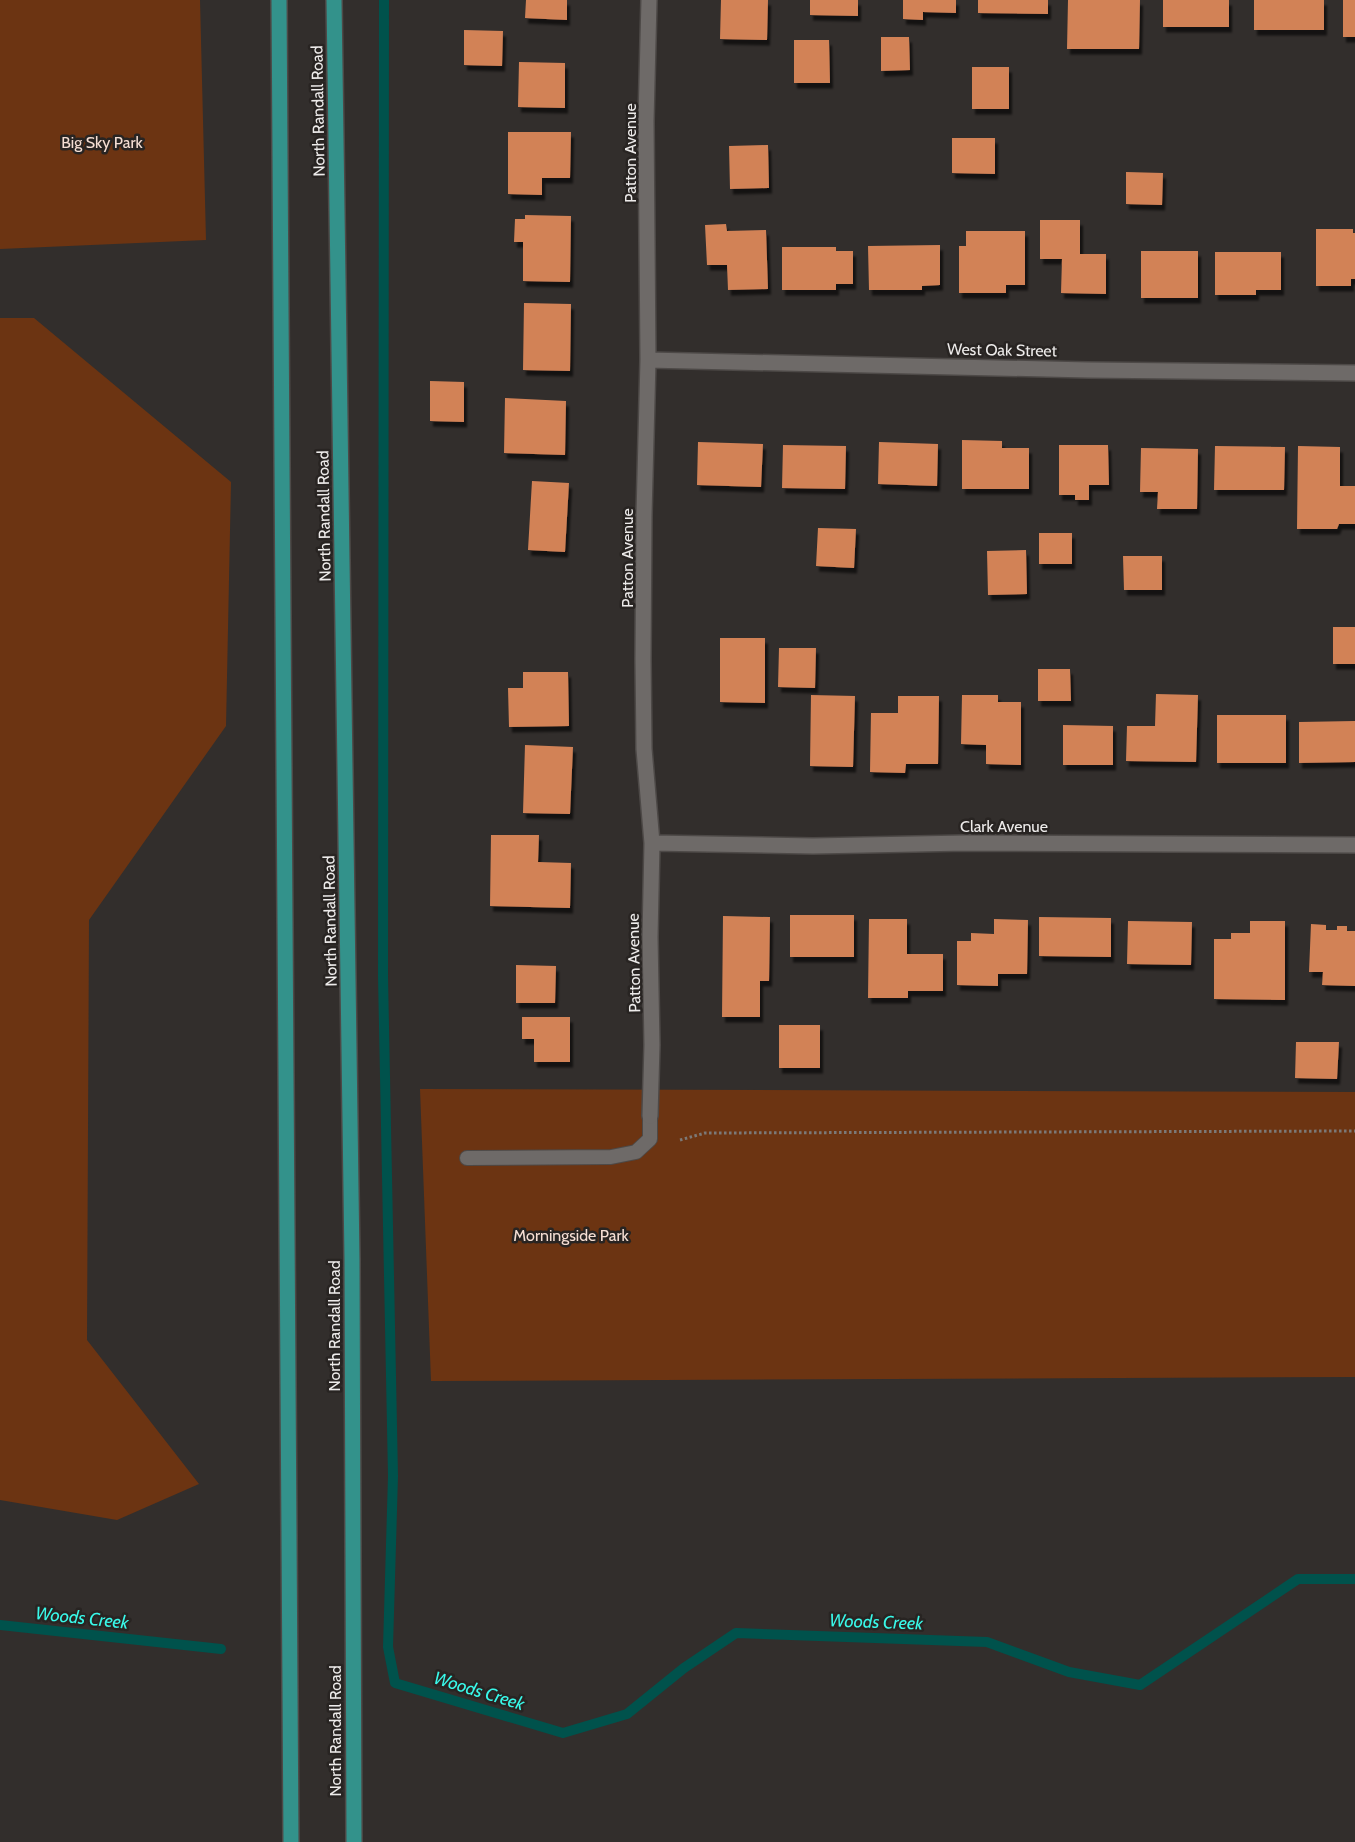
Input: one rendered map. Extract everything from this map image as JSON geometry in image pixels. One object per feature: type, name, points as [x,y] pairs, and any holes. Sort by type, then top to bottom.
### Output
[{"type":"main road","points":[[279,0],[292,1842]]},
{"type":"main road","name":"North Randall Road","points":[[334,0],[352,1259],[354,1842]]},
{"type":"street","name":"Patton Avenue","points":[[649,0],[646,121],[648,360],[644,515],[644,749],[652,843],[650,1116]]},
{"type":"street","name":"West Oak Street","points":[[648,360],[1078,370],[1355,373]]},
{"type":"street","name":"Clark Avenue","points":[[652,843],[813,846],[966,843],[1355,845]]},
{"type":"lane","points":[[467,1158],[611,1157],[636,1152],[650,1139],[650,1116]]},
{"type":"path","points":[[680,1140],[705,1133],[1355,1131]]},
{"type":"green space","name":"Big Sky Park","points":[[0,0],[200,0],[206,240],[0,249]]},
{"type":"green space","points":[[0,318],[34,318],[231,482],[226,726],[89,920],[87,1340],[199,1484],[117,1520],[0,1500]]},
{"type":"green space","name":"Morningside Park","points":[[420,1089],[1355,1092],[1355,1377],[431,1381]]},
{"type":"building","points":[[526,0],[567,0],[567,20],[525,18]]},
{"type":"building","points":[[721,0],[768,0],[767,40],[720,39]]},
{"type":"building","points":[[810,0],[858,0],[858,16],[810,15]]},
{"type":"building","points":[[903,0],[956,0],[956,13],[923,12],[923,20],[903,19]]},
{"type":"building","points":[[978,0],[1048,0],[1048,14],[978,13]]},
{"type":"building","points":[[1068,0],[1140,0],[1139,49],[1067,49]]},
{"type":"building","points":[[1163,0],[1229,0],[1229,27],[1163,27]]},
{"type":"building","points":[[1254,0],[1324,0],[1324,30],[1254,30]]},
{"type":"building","points":[[1343,0],[1355,0],[1355,37],[1343,37]]},
{"type":"building","points":[[464,30],[503,31],[502,66],[464,65]]},
{"type":"building","points":[[881,37],[909,37],[910,70],[881,71]]},
{"type":"building","points":[[794,40],[829,40],[830,83],[794,83]]},
{"type":"building","points":[[519,62],[565,63],[565,108],[518,107]]},
{"type":"building","points":[[972,67],[1009,67],[1009,109],[972,109]]},
{"type":"building","points":[[508,132],[571,132],[570,178],[542,178],[542,195],[508,194]]},
{"type":"building","points":[[952,138],[995,138],[995,174],[952,173]]},
{"type":"building","points":[[768,145],[769,188],[730,189],[729,146]]},
{"type":"building","points":[[1126,172],[1163,173],[1162,205],[1126,204]]},
{"type":"building","points":[[525,215],[571,216],[570,282],[523,281],[523,242],[514,242],[515,219],[525,219]]},
{"type":"building","points":[[1040,220],[1080,220],[1080,254],[1106,254],[1106,294],[1061,293],[1062,259],[1040,259]]},
{"type":"building","points":[[726,224],[727,231],[766,230],[768,289],[728,290],[727,265],[707,265],[705,225]]},
{"type":"building","points":[[1316,229],[1353,229],[1353,233],[1355,233],[1355,279],[1351,279],[1351,286],[1316,286]]},
{"type":"building","points":[[966,231],[1025,231],[1025,285],[1006,285],[1006,293],[959,293],[959,246],[966,246]]},
{"type":"building","points":[[940,245],[940,285],[922,286],[922,290],[869,290],[868,246]]},
{"type":"building","points":[[782,247],[836,247],[836,251],[853,251],[853,284],[836,284],[836,290],[782,290]]},
{"type":"building","points":[[1141,251],[1198,251],[1198,298],[1141,298]]},
{"type":"building","points":[[1215,252],[1281,252],[1281,290],[1256,290],[1256,295],[1215,295]]},
{"type":"building","points":[[524,303],[571,304],[570,371],[523,370]]},
{"type":"building","points":[[430,381],[464,382],[464,422],[430,421]]},
{"type":"building","points":[[505,398],[566,401],[565,455],[504,453]]},
{"type":"building","points":[[962,440],[1002,441],[1002,448],[1029,448],[1029,489],[962,489]]},
{"type":"building","points":[[698,442],[763,444],[761,487],[697,485]]},
{"type":"building","points":[[879,442],[938,444],[937,486],[878,484]]},
{"type":"building","points":[[783,445],[846,446],[845,489],[782,488]]},
{"type":"building","points":[[1059,445],[1108,445],[1109,485],[1089,485],[1089,500],[1075,500],[1075,495],[1059,495]]},
{"type":"building","points":[[1215,446],[1285,447],[1284,490],[1214,490]]},
{"type":"building","points":[[1298,446],[1340,447],[1340,486],[1355,486],[1355,524],[1339,524],[1337,529],[1297,529]]},
{"type":"building","points":[[1141,448],[1198,449],[1197,509],[1157,509],[1158,492],[1140,492]]},
{"type":"building","points":[[532,481],[569,483],[565,552],[528,550]]},
{"type":"building","points":[[818,528],[856,529],[854,568],[816,566]]},
{"type":"building","points":[[1039,533],[1072,533],[1072,564],[1039,564]]},
{"type":"building","points":[[1026,550],[1027,594],[988,595],[987,551]]},
{"type":"building","points":[[1123,556],[1162,556],[1162,590],[1124,590]]},
{"type":"building","points":[[1333,627],[1355,627],[1355,664],[1333,664]]},
{"type":"building","points":[[720,638],[765,638],[765,703],[720,702]]},
{"type":"building","points":[[779,648],[816,648],[815,688],[778,687]]},
{"type":"building","points":[[1038,669],[1070,669],[1071,701],[1038,701]]},
{"type":"building","points":[[523,672],[568,672],[569,726],[509,727],[508,688],[523,688]]},
{"type":"building","points":[[1156,694],[1198,695],[1196,762],[1126,761],[1127,726],[1155,726]]},
{"type":"building","points":[[811,695],[855,696],[853,767],[810,766]]},
{"type":"building","points":[[962,695],[998,695],[998,702],[1021,702],[1021,765],[986,764],[986,745],[961,744]]},
{"type":"building","points":[[898,696],[939,696],[938,764],[906,764],[905,773],[870,772],[871,713],[898,713]]},
{"type":"building","points":[[1217,715],[1286,715],[1286,763],[1217,763]]},
{"type":"building","points":[[1355,721],[1355,762],[1299,763],[1299,722]]},
{"type":"building","points":[[1063,725],[1113,726],[1113,765],[1063,765]]},
{"type":"building","points":[[525,745],[573,747],[570,814],[523,813]]},
{"type":"building","points":[[491,835],[539,835],[538,862],[571,863],[570,908],[490,906]]},
{"type":"building","points":[[790,915],[854,915],[854,957],[790,957]]},
{"type":"building","points":[[723,916],[770,917],[769,981],[760,981],[760,1017],[722,1017]]},
{"type":"building","points":[[1039,917],[1111,918],[1111,957],[1039,956]]},
{"type":"building","points":[[869,919],[907,919],[907,954],[943,954],[943,991],[908,991],[908,998],[868,998]]},
{"type":"building","points":[[994,919],[1028,920],[1027,974],[998,974],[998,986],[957,985],[957,941],[971,941],[971,933],[994,934]]},
{"type":"building","points":[[1128,921],[1192,922],[1191,965],[1127,964]]},
{"type":"building","points":[[1250,921],[1285,921],[1285,1000],[1214,999],[1214,939],[1231,939],[1231,933],[1250,933]]},
{"type":"building","points":[[1311,924],[1326,925],[1326,930],[1337,930],[1337,926],[1347,926],[1347,931],[1355,931],[1355,986],[1322,985],[1323,972],[1309,972]]},
{"type":"building","points":[[516,965],[556,966],[555,1003],[516,1003]]},
{"type":"building","points":[[522,1017],[570,1017],[570,1062],[534,1062],[534,1039],[522,1039]]},
{"type":"building","points":[[779,1025],[820,1025],[820,1068],[779,1068]]},
{"type":"building","points":[[1296,1042],[1339,1042],[1337,1079],[1295,1078]]},
{"type":"waterway","points":[[384,0],[383,976],[393,1476],[388,1647],[395,1683],[563,1733],[627,1714],[684,1668],[736,1633],[987,1642],[1069,1672],[1140,1685],[1298,1579],[1355,1579]]},
{"type":"waterway","name":"Woods Creek","points":[[0,1625],[221,1649]]}]
